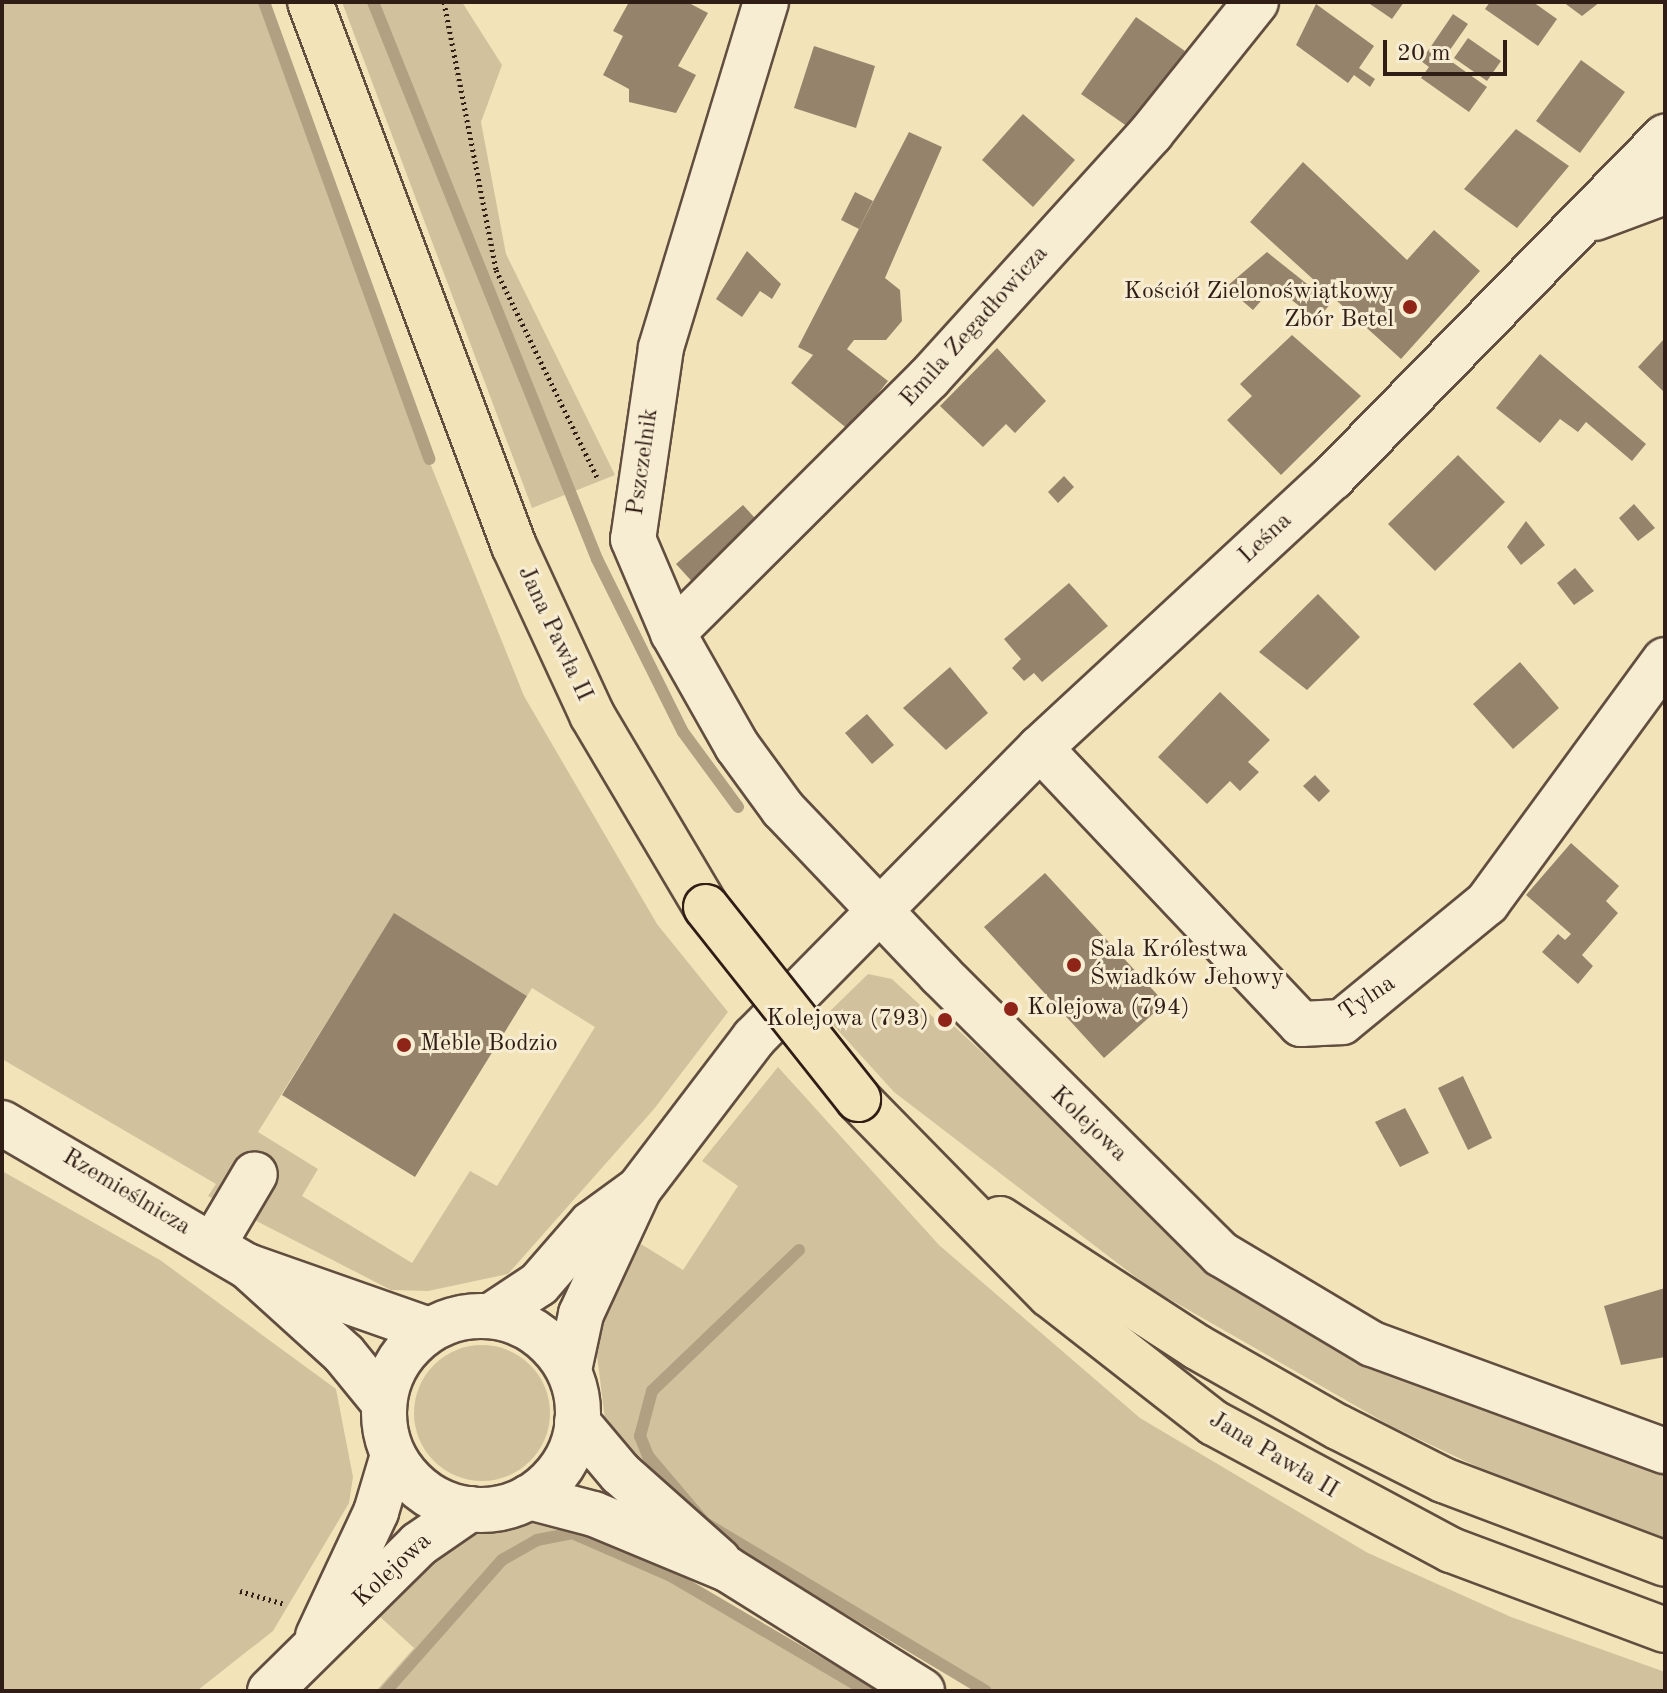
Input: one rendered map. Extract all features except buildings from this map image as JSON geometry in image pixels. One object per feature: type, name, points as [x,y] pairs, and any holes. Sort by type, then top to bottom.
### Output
[{"type":"main road","name":"Jana Pawła II","points":[[310,2],[520,560],[592,715],[706,907],[858,1099],[1070,1312],[1227,1431],[1451,1550],[1665,1630]]},
{"type":"main road","name":"Jana Pawła II","points":[[944,1183],[1303,1408],[1443,1480],[1665,1564]]},
{"type":"street","name":"Pszczelnik","points":[[766,2],[661,348],[633,539],[673,633],[737,746],[783,809],[879,907]]},
{"type":"street","name":"Emila Zegadłowicza","points":[[673,633],[929,378],[1151,133],[1256,2]]},
{"type":"street","points":[[1586,222],[1665,137]]},
{"type":"street","name":"Leśna","points":[[879,907],[1040,748],[1332,478],[1586,222],[1665,192]]},
{"type":"street","name":"Tylna","points":[[1040,748],[1301,1024],[1342,1022],[1450,940],[1487,903],[1665,660]]},
{"type":"street","points":[[529,1497],[564,1465],[577,1422],[569,1370],[581,1314],[639,1189],[754,1038],[879,907]]},
{"type":"street","name":"Kolejowa","points":[[879,907],[1221,1254],[1372,1344],[1665,1451]]},
{"type":"street","name":"Rzemieślnicza","points":[[2,1123],[230,1256],[429,1330]]},
{"type":"street","points":[[230,1256],[255,1174]]},
{"type":"street","points":[[639,1189],[591,1224],[539,1284],[492,1315],[429,1330],[405,1352],[384,1403],[393,1455],[424,1493],[470,1509],[529,1497],[594,1514],[727,1569],[922,1691]]},
{"type":"street","name":"Rzemieślnicza","points":[[230,1256],[344,1354],[384,1403]]},
{"type":"street","points":[[492,1315],[550,1343],[569,1370]]},
{"type":"street","points":[[577,1422],[620,1473],[727,1569]]},
{"type":"street","name":"Kolejowa","points":[[270,1691],[376,1512],[393,1455]]},
{"type":"street","name":"Kolejowa","points":[[310,1622],[368,1599],[419,1544],[470,1509]]},
{"type":"path","points":[[444,2],[496,270],[600,483]]},
{"type":"path","points":[[240,1591],[310,1622]]},
{"type":"shaded area","points":[[2,2],[262,2],[407,406],[524,696],[657,924],[728,1012],[654,1109],[508,1274],[428,1291],[391,1290],[208,1196],[216,1184],[2,1059]],"holes":[[[394,914],[527,996],[532,988],[595,1027],[497,1186],[470,1171],[412,1263],[302,1196],[318,1169],[258,1132]]]},
{"type":"shaded area","points":[[342,2],[462,2],[502,65],[481,122],[506,254],[615,475],[532,508]]},
{"type":"shaded area","points":[[868,974],[892,979],[934,1018],[940,1013],[1211,1265],[1283,1318],[1367,1364],[1465,1404],[1665,1474],[1665,1540],[1516,1485],[1391,1426],[1150,1288],[894,1092],[825,1016]]},
{"type":"shaded area","points":[[778,1067],[939,1245],[1140,1418],[1368,1553],[1511,1617],[1665,1672],[1665,1691],[986,1691],[705,1523],[642,1471],[605,1420],[594,1331],[641,1244],[683,1270],[738,1186],[702,1161]]},
{"type":"shaded area","points":[[2,1171],[160,1260],[336,1389],[353,1477],[349,1503],[273,1631],[198,1690],[2,1691]]},
{"type":"shaded area","points":[[482,1345],[508,1350],[530,1365],[545,1387],[550,1413],[545,1439],[530,1461],[508,1476],[482,1481],[456,1476],[434,1461],[419,1439],[414,1413],[419,1387],[434,1365],[456,1350]]},
{"type":"shaded area","points":[[536,1521],[671,1576],[867,1691],[376,1691],[414,1648],[377,1614],[470,1525]]},
{"type":"waterway","points":[[264,2],[429,459]]},
{"type":"waterway","points":[[373,2],[597,559],[683,732],[738,807]]},
{"type":"waterway","points":[[799,1250],[652,1391],[640,1436],[648,1456],[705,1523],[986,1691]]},
{"type":"waterway","points":[[386,1691],[502,1560],[537,1540],[572,1533],[671,1576],[867,1691]]},
{"type":"place","name":"Kościół Zielonoświątkowy Zbór Betel","points":[[1410,307]]},
{"type":"place","name":"Sala Królestwa Świadków Jehowy","points":[[1074,965]]},
{"type":"place","name":"Kolejowa (794)","points":[[1011,1009]]},
{"type":"place","name":"Kolejowa (793)","points":[[945,1020]]},
{"type":"place","name":"Meble Bodzio","points":[[404,1045]]}]
